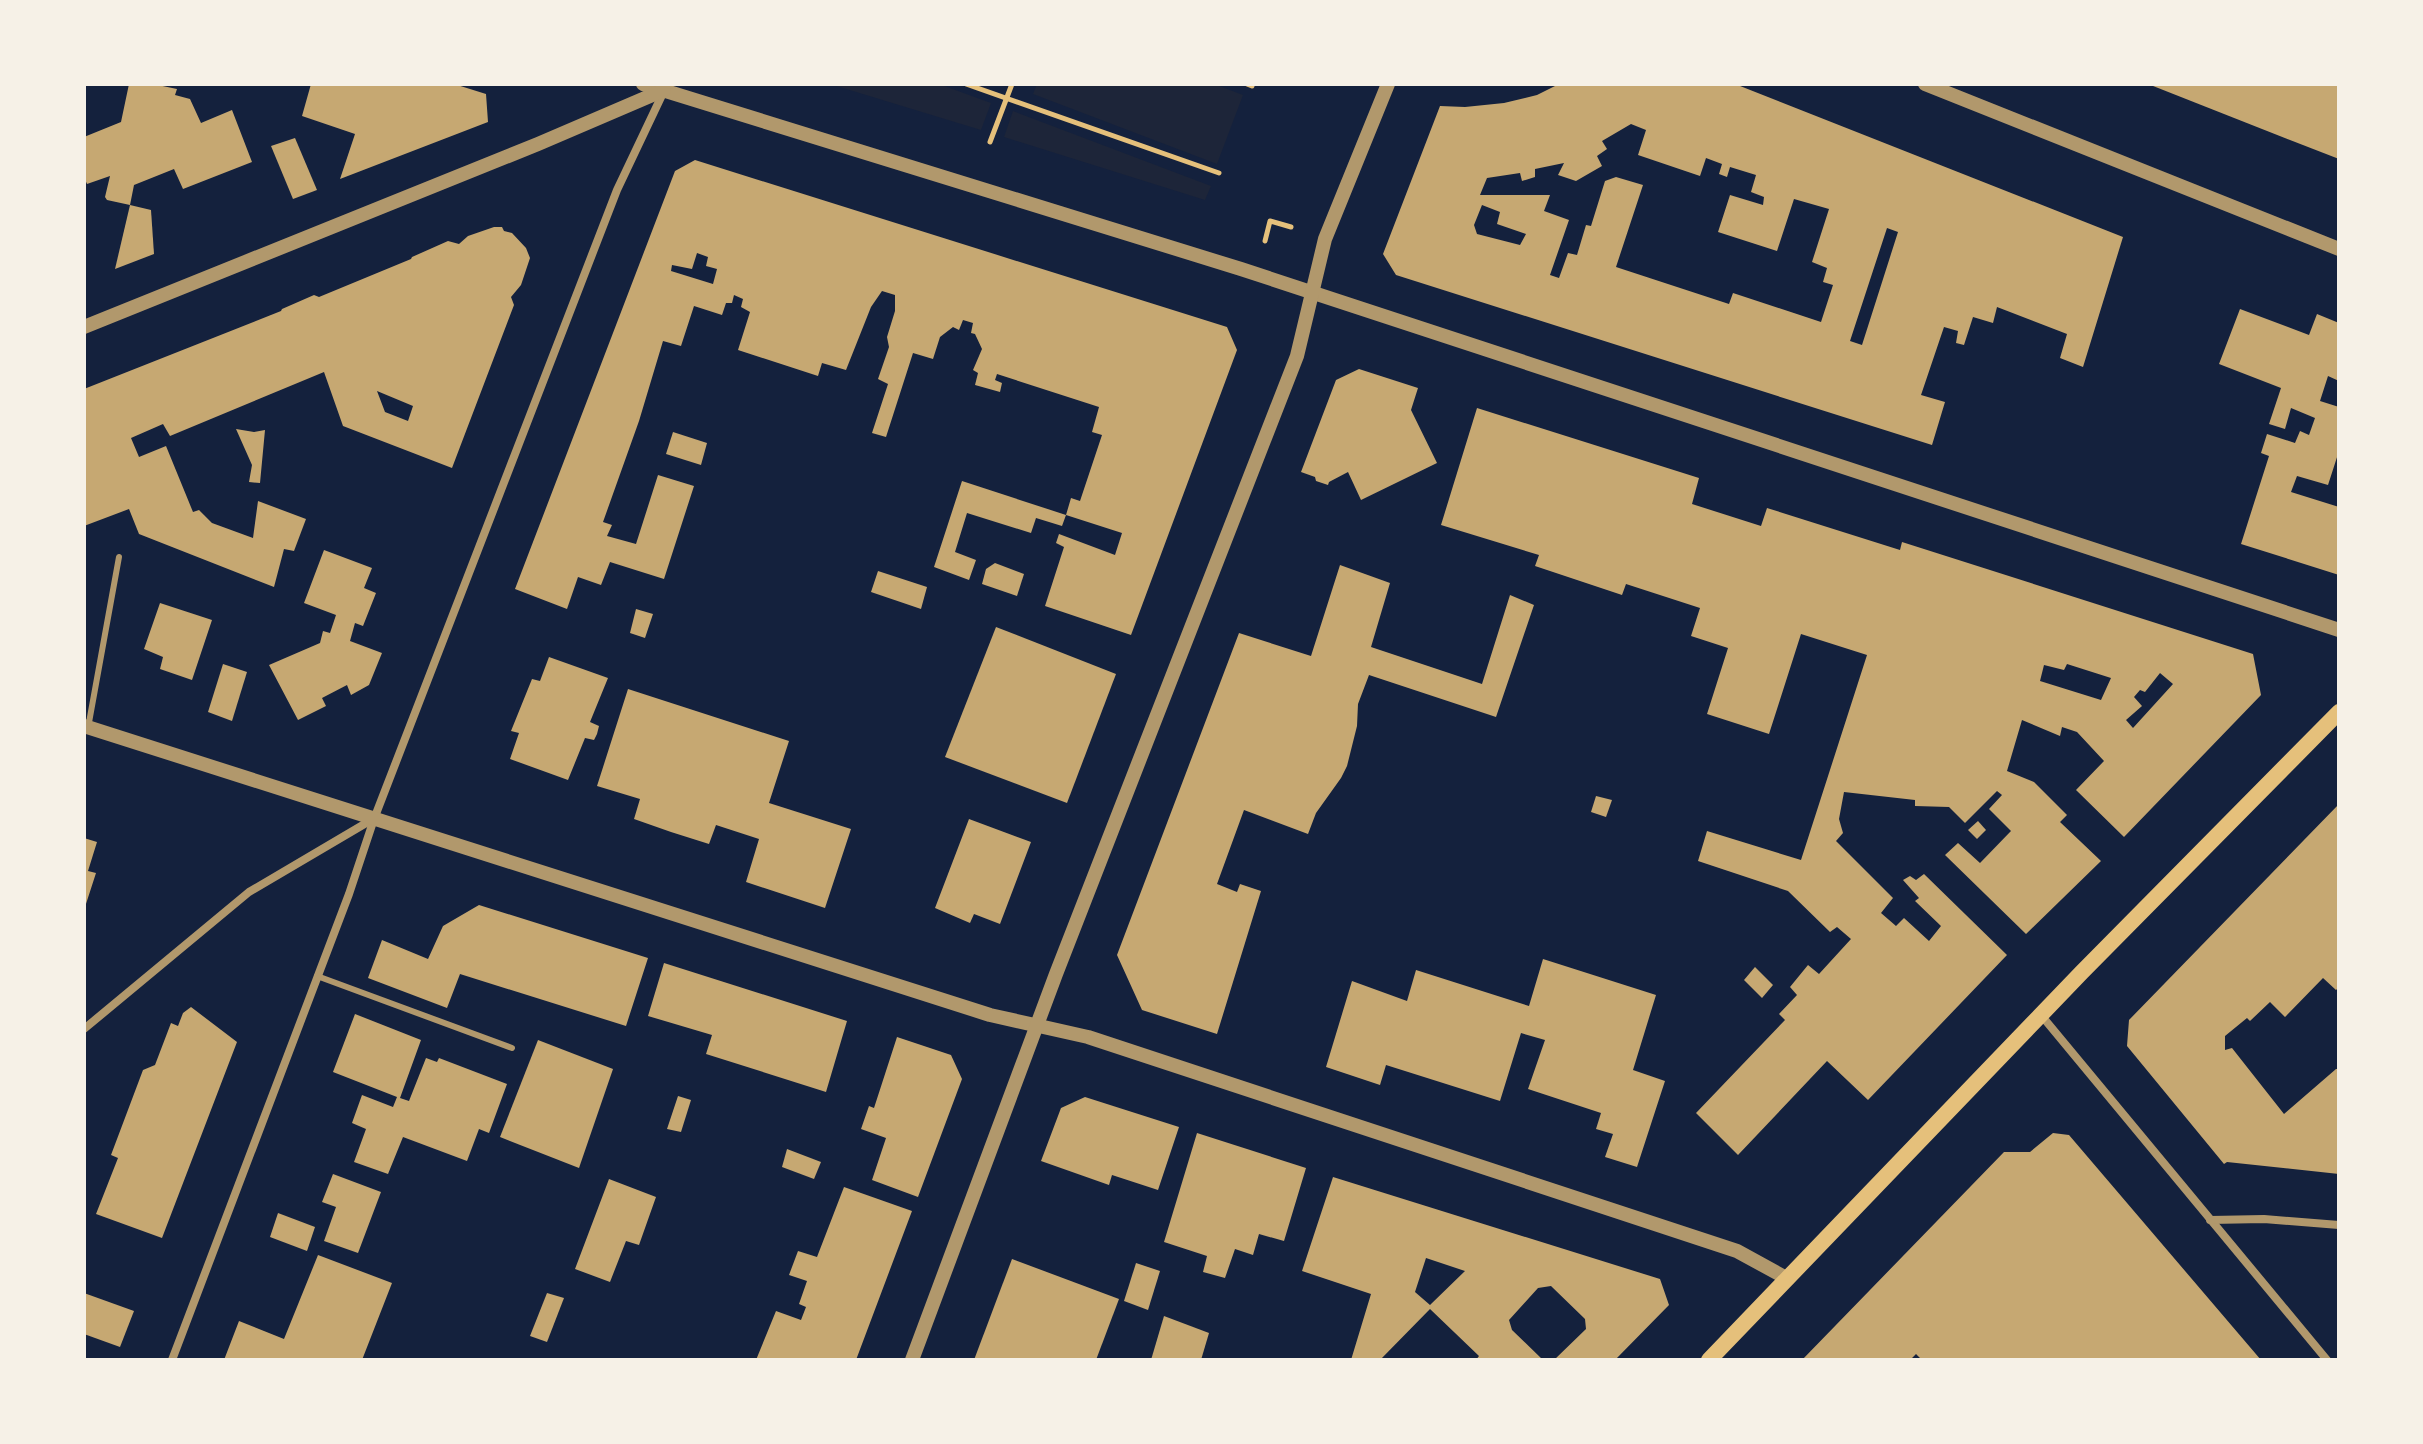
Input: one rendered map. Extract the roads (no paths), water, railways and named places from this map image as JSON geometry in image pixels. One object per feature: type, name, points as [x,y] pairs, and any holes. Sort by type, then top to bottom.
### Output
[{"type":"main road","points":[[1709,1360],[2040,1015],[2339,712]]},
{"type":"street","points":[[643,84],[665,87],[1241,269],[2339,630]]},
{"type":"street","points":[[912,1360],[1037,1025],[1297,356],[1325,239],[1388,84]]},
{"type":"street","points":[[1925,84],[2339,249]]},
{"type":"street","points":[[84,327],[538,144],[665,87]]},
{"type":"street","points":[[172,1360],[374,819],[617,190],[665,87]]},
{"type":"street","points":[[86,727],[990,1015],[1088,1037],[1737,1251],[1788,1279]]},
{"type":"street","points":[[84,1029],[249,892],[374,819]]},
{"type":"street","points":[[2040,1015],[2327,1360]]},
{"type":"street","points":[[2210,1220],[2264,1219],[2339,1225]]},
{"type":"lane","points":[[86,727],[119,557]]},
{"type":"lane","points":[[317,976],[512,1048]]}]
